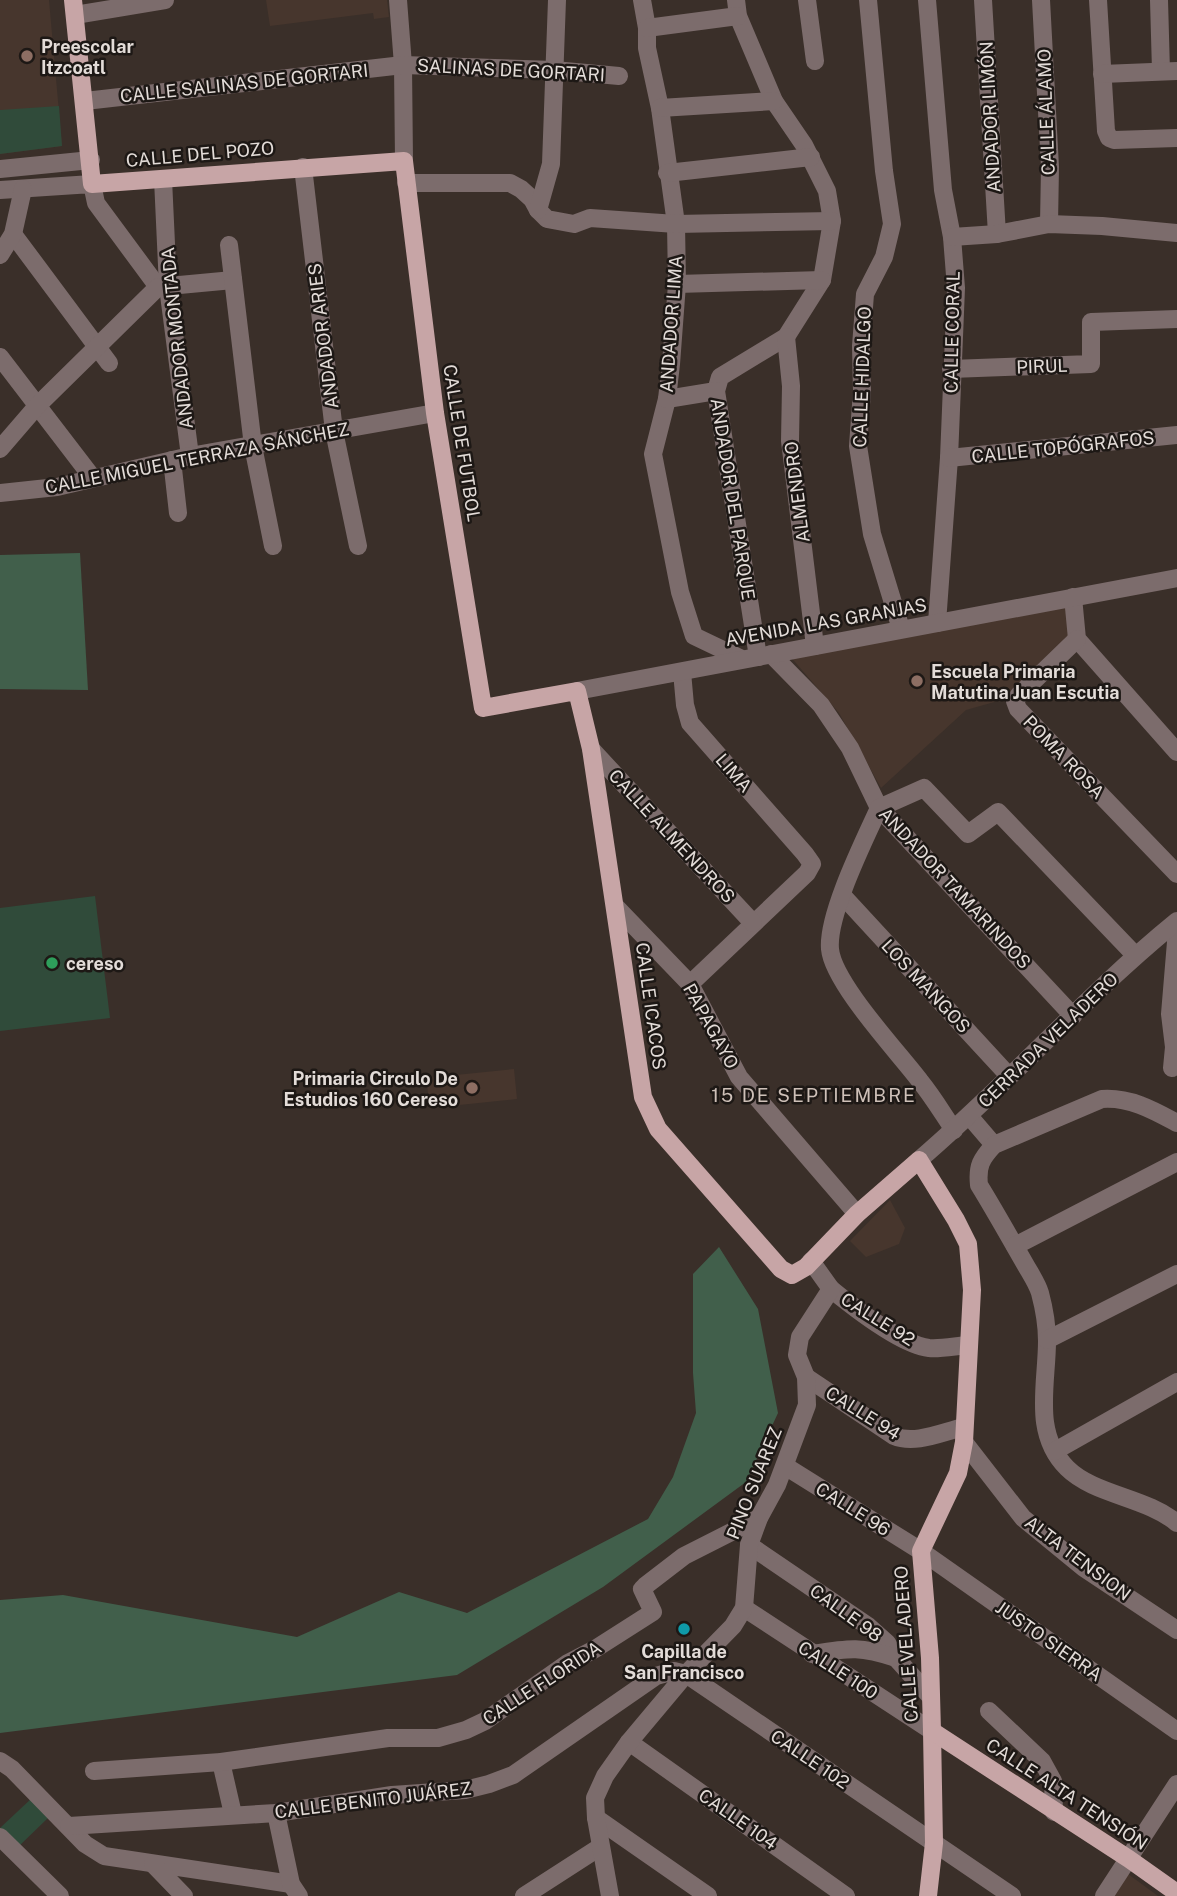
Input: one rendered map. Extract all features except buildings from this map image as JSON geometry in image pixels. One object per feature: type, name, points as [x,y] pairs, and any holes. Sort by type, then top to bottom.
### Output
[{"type":"main road","points":[[74,7],[92,184]]},
{"type":"main road","name":"CALLE DEL POZO","points":[[92,184],[404,161]]},
{"type":"main road","name":"CALLE DE FUTBOL","points":[[404,161],[435,413],[483,708]]},
{"type":"main road","name":"AVENIDA LAS GRANJAS","points":[[483,708],[577,691]]},
{"type":"main road","name":"CALLE ICACOS","points":[[577,691],[591,749],[643,1097],[658,1129],[781,1269],[792,1275],[811,1261]]},
{"type":"main road","points":[[811,1261],[857,1214],[925,1156]]},
{"type":"main road","name":"CALLE VELADERO","points":[[925,1156],[968,1244],[972,1290],[964,1434],[958,1473],[921,1551],[930,1658],[932,1731],[934,1843],[928,1896]]},
{"type":"main road","name":"CALLE ALTA TENSIÓN","points":[[932,1731],[1177,1893]]},
{"type":"street","points":[[74,7],[165,0]]},
{"type":"street","points":[[398,0],[403,65],[404,161]]},
{"type":"street","points":[[538,210],[551,164],[557,0]]},
{"type":"street","name":"ANDADOR LIMA","points":[[642,0],[647,48],[660,108],[667,173],[662,222],[677,284],[667,400],[653,454],[694,636],[749,657]]},
{"type":"street","points":[[807,0],[815,61]]},
{"type":"street","name":"CALLE HIDALGO","points":[[868,0],[884,171],[892,224],[884,257],[865,294],[858,446],[872,534],[901,629]]},
{"type":"street","name":"CALLE CORAL","points":[[927,0],[943,190],[952,237],[956,288],[949,458],[937,623]]},
{"type":"street","name":"ANDADOR LIMÓN","points":[[983,0],[997,234]]},
{"type":"street","name":"CALLE ÁLAMO","points":[[1041,0],[1050,167],[1049,224]]},
{"type":"street","points":[[1098,0],[1106,131],[1109,138],[1177,138]]},
{"type":"street","points":[[1102,74],[1169,71],[1159,0]]},
{"type":"street","points":[[647,28],[737,8],[774,101],[811,156],[827,191],[832,221],[822,281],[786,337]]},
{"type":"street","name":"SALINAS DE GORTARI","points":[[403,65],[554,70],[619,76]]},
{"type":"street","name":"CALLE SALINAS DE GORTARI","points":[[85,101],[403,65]]},
{"type":"street","points":[[660,108],[774,101]]},
{"type":"street","points":[[667,173],[811,156]]},
{"type":"street","points":[[0,169],[90,160]]},
{"type":"street","name":"ANDADOR ARIES","points":[[303,167],[334,431],[358,546]]},
{"type":"street","name":"ANDADOR MONTADA","points":[[163,179],[163,287],[190,456]]},
{"type":"street","points":[[406,183],[510,183],[532,199],[547,219],[574,225],[590,218],[662,222],[832,221]]},
{"type":"street","points":[[92,184],[96,203],[163,287]]},
{"type":"street","name":"CALLE DEL POZO","points":[[0,190],[92,184]]},
{"type":"street","points":[[0,255],[13,234],[23,189]]},
{"type":"street","points":[[952,237],[997,234],[1049,224],[1177,233]]},
{"type":"street","points":[[13,234],[109,363]]},
{"type":"street","points":[[229,245],[253,446],[273,546]]},
{"type":"street","points":[[0,449],[37,406],[97,346],[163,287],[233,280]]},
{"type":"street","points":[[677,284],[822,281]]},
{"type":"street","name":"PIRUL","points":[[951,369],[1091,364],[1091,322],[1177,319]]},
{"type":"street","name":"ANDADOR DEL PARQUE","points":[[749,657],[716,391],[720,377],[786,337]]},
{"type":"street","name":"ALMENDRO","points":[[786,337],[791,386],[790,441],[815,646]]},
{"type":"street","points":[[0,357],[92,477]]},
{"type":"street","points":[[667,400],[716,391]]},
{"type":"street","name":"CALLE MIGUEL TERRAZA SÁNCHEZ","points":[[0,492],[57,487],[190,456],[435,413]]},
{"type":"street","name":"CALLE TOPÓGRAFOS","points":[[949,458],[1177,435]]},
{"type":"street","points":[[172,460],[178,513]]},
{"type":"street","name":"AVENIDA LAS GRANJAS","points":[[577,691],[1176,580]]},
{"type":"street","points":[[1073,597],[1077,639],[1177,752]]},
{"type":"street","name":"POMA ROSA","points":[[1077,639],[1019,695],[1015,701],[1018,709],[1177,874]]},
{"type":"street","name":"ANDADOR TAMARINDOS","points":[[749,657],[821,705],[850,748],[879,808],[1073,1016]]},
{"type":"street","name":"LIMA","points":[[690,670],[685,705],[690,723],[806,854],[811,864],[807,873],[753,923]]},
{"type":"street","name":"CALLE ALMENDROS","points":[[591,749],[753,923]]},
{"type":"street","points":[[953,1131],[922,1083],[864,1013],[835,966],[830,950],[832,931],[843,896],[879,808],[925,788],[968,834],[998,812],[1135,955]]},
{"type":"street","name":"LOS MANGOS","points":[[843,896],[1009,1076]]},
{"type":"street","name":"PAPAGAYO","points":[[615,906],[690,984],[739,1077],[857,1214]]},
{"type":"street","name":"CERRADA VELADERO","points":[[925,1156],[970,1116],[1135,955],[1177,921]]},
{"type":"street","points":[[690,984],[753,923]]},
{"type":"street","points":[[1172,1068],[1174,1047],[1170,1014],[1177,930]]},
{"type":"street","points":[[1175,1518],[1079,1479],[1055,1451],[1045,1430],[1043,1412],[1047,1340],[1039,1289],[979,1185],[977,1169],[982,1158],[994,1145],[1102,1098],[1117,1098],[1146,1107],[1177,1123]]},
{"type":"street","points":[[970,1116],[994,1145]]},
{"type":"street","points":[[1015,1247],[1177,1162]]},
{"type":"street","points":[[811,1261],[831,1289]]},
{"type":"street","points":[[1047,1340],[1177,1274]]},
{"type":"street","name":"CALLE 92","points":[[831,1289],[912,1344],[930,1348],[968,1345]]},
{"type":"street","name":"PINO SUAREZ","points":[[744,1608],[749,1545],[785,1466],[807,1405],[806,1377],[797,1355],[800,1337],[831,1289]]},
{"type":"street","name":"CALLE 94","points":[[806,1377],[902,1440],[964,1434]]},
{"type":"street","points":[[1055,1451],[1177,1382]]},
{"type":"street","name":"ALTA TENSION","points":[[964,1434],[1023,1518],[1084,1568],[1177,1630]]},
{"type":"street","name":"CALLE 96","points":[[785,1466],[921,1551]]},
{"type":"street","name":"CALLE FLORIDA","points":[[94,1771],[220,1762],[388,1738],[438,1738],[485,1721],[568,1663],[653,1612],[642,1589],[684,1556],[759,1518]]},
{"type":"street","name":"CALLE 98","points":[[749,1545],[868,1626],[887,1643],[896,1658],[930,1696]]},
{"type":"street","name":"JUSTO SIERRA","points":[[921,1551],[1177,1731]]},
{"type":"street","points":[[610,1896],[600,1847],[595,1798],[605,1776],[685,1674],[733,1626],[744,1608]]},
{"type":"street","name":"CALLE 100","points":[[744,1608],[932,1731]]},
{"type":"street","points":[[813,1654],[852,1648],[896,1658]]},
{"type":"street","name":"CALLE BENITO JUÁREZ","points":[[69,1826],[276,1813],[392,1795],[465,1790],[513,1775],[656,1676],[674,1671],[685,1674]]},
{"type":"street","name":"CALLE 102","points":[[685,1674],[1012,1896]]},
{"type":"street","points":[[989,1711],[1042,1761],[1053,1781],[1054,1811]]},
{"type":"street","name":"CALLE 104","points":[[629,1742],[846,1896]]},
{"type":"street","points":[[0,1761],[12,1769],[85,1844],[104,1856],[295,1890],[276,1813]]},
{"type":"street","points":[[220,1762],[233,1815]]},
{"type":"street","points":[[1104,1896],[1177,1784]]},
{"type":"street","points":[[596,1818],[708,1896]]},
{"type":"street","points":[[0,1837],[60,1896]]},
{"type":"street","points":[[524,1896],[600,1847]]},
{"type":"street","points":[[153,1864],[184,1896]]},
{"type":"shaded area","name":"Preescolar Itzcoatl","points":[[0,0],[49,0],[62,146],[0,154]]},
{"type":"shaded area","points":[[266,0],[387,0],[389,17],[374,19],[373,13],[270,26]]},
{"type":"shaded area","name":"Escuela Primaria Matutina Juan Escutia","points":[[1068,602],[1072,634],[1042,664],[1005,699],[966,710],[881,788],[839,713],[789,655]]},
{"type":"shaded area","name":"Primaria Circulo De Estudios 160 Cereso","points":[[514,1069],[517,1099],[430,1108],[426,1078]]},
{"type":"shaded area","points":[[890,1200],[905,1228],[899,1244],[866,1257],[850,1241]]},
{"type":"shaded area","points":[[1128,1874],[1158,1896],[1113,1896]]},
{"type":"green space","points":[[59,106],[62,146],[0,154],[0,110]]},
{"type":"green space","points":[[80,553],[88,690],[0,689],[0,555]]},
{"type":"green space","name":"cereso","points":[[95,896],[110,1018],[0,1031],[0,908]]},
{"type":"green space","points":[[719,1247],[758,1309],[778,1413],[746,1482],[603,1587],[457,1675],[0,1733],[0,1600],[63,1595],[297,1637],[399,1592],[467,1613],[648,1519],[673,1477],[696,1413],[693,1373],[693,1274]]},
{"type":"green space","points":[[32,1798],[48,1818],[18,1847],[0,1828]]},
{"type":"place","name":"Preescolar Itzcoatl","points":[[27,56]]},
{"type":"place","name":"Escuela Primaria Matutina Juan Escutia","points":[[917,681]]},
{"type":"place","name":"cereso","points":[[52,963]]},
{"type":"place","name":"Primaria Circulo De Estudios 160 Cereso","points":[[472,1088]]},
{"type":"place","name":"Capilla de San Francisco","points":[[684,1629]]},
{"type":"district","name":"15 DE SEPTIEMBRE","points":[[814,1095]]}]
